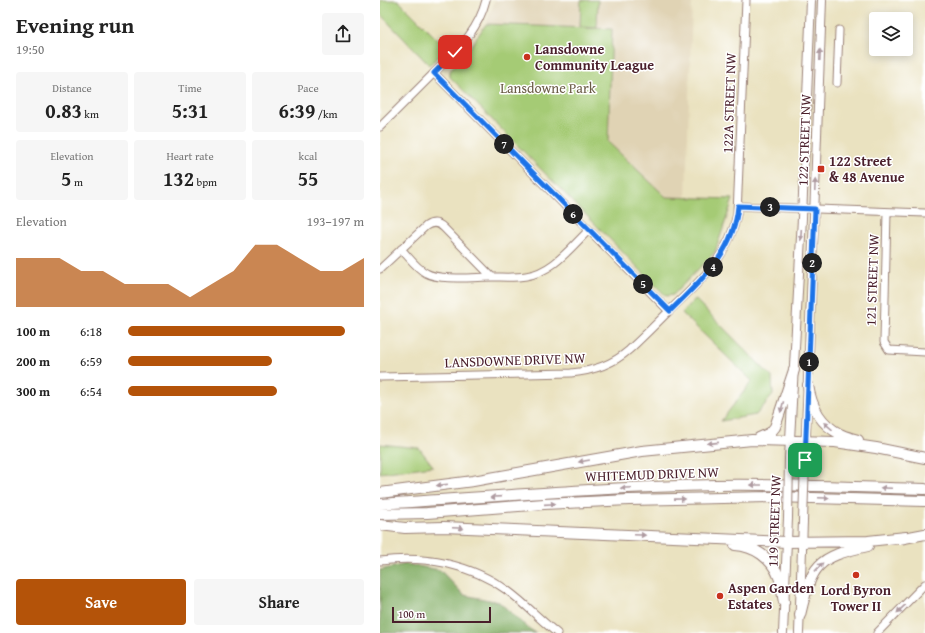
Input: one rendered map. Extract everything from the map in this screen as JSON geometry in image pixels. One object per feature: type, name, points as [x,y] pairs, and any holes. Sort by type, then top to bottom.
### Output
[{"type":"highway","points":[[752,440],[768,434],[775,427],[794,370]]},
{"type":"highway","points":[[808,385],[811,399],[816,411],[828,426],[840,434],[876,448]]},
{"type":"highway","points":[[380,493],[473,481],[642,451],[752,440],[835,442],[876,448],[925,458]]},
{"type":"highway","name":"WHITEMUD DRIVE NW","points":[[380,504],[626,488],[715,485],[925,489]]},
{"type":"highway","name":"WHITEMUD DRIVE NW","points":[[380,514],[427,513],[569,503],[637,500],[774,497],[925,501]]},
{"type":"highway","points":[[380,525],[405,528],[444,527],[786,542],[868,541],[925,534]]},
{"type":"highway","points":[[678,537],[739,545],[756,551],[768,560],[777,572],[780,578],[784,602]]},
{"type":"highway","points":[[800,615],[805,594],[816,568],[830,557],[849,550],[906,537]]},
{"type":"main road","name":"122 STREET NW","points":[[789,458],[811,0]]},
{"type":"main road","name":"122 STREET NW","points":[[803,521],[822,0]]},
{"type":"main road","name":"119 STREET NW","points":[[783,633],[789,458]]},
{"type":"main road","name":"119 STREET NW","points":[[799,633],[803,521]]},
{"type":"street","points":[[380,127],[467,39],[480,17],[486,0]]},
{"type":"street","name":"122A STREET NW","points":[[738,206],[746,0]]},
{"type":"street","points":[[837,83],[839,30]]},
{"type":"street","points":[[434,73],[670,311]]},
{"type":"street","points":[[738,206],[925,213]]},
{"type":"street","name":"LANSDOWNE DRIVE NW","points":[[380,377],[571,373],[588,371],[607,365],[620,358],[629,350],[705,276],[719,259],[727,245],[733,231],[738,206]]},
{"type":"street","name":"121 STREET NW","points":[[887,212],[884,338],[886,348],[894,351],[925,352]]},
{"type":"street","points":[[380,269],[426,226],[437,224],[444,228],[492,277]]},
{"type":"street","points":[[401,249],[421,270],[432,276],[524,276],[543,271],[556,262],[589,230]]},
{"type":"street","points":[[380,562],[395,559],[424,560],[456,565],[475,573],[508,591],[558,633]]},
{"type":"street","points":[[877,633],[925,584]]},
{"type":"shaded area","points":[[495,0],[692,0],[686,198],[666,197],[608,142],[612,29],[486,24]]},
{"type":"green space","points":[[380,0],[398,0],[447,49],[429,65],[380,14]]},
{"type":"green space","points":[[581,0],[598,0],[597,28],[580,27]]},
{"type":"green space","name":"Lansdowne Park","points":[[486,24],[612,29],[608,142],[666,197],[733,199],[715,252],[673,295],[666,296],[450,77],[450,71],[469,49]]},
{"type":"green space","points":[[695,299],[772,377],[773,395],[756,415],[721,421],[752,381],[682,313]]},
{"type":"green space","points":[[380,444],[419,448],[433,466],[380,473]]},
{"type":"green space","points":[[406,564],[440,570],[464,595],[499,602],[528,628],[536,633],[380,633],[380,570]]},
{"type":"place","name":"Lansdowne Community League","points":[[527,57]]},
{"type":"place","name":"122 Street & 48 Avenue","points":[[821,169]]},
{"type":"place","name":"Lord Byron Tower II","points":[[856,575]]},
{"type":"place","name":"Aspen Garden Estates","points":[[720,596]]},
{"type":"route","points":[[455,52],[434,73],[670,311],[705,276],[719,259],[733,231],[738,206],[815,209],[805,460]]}]
